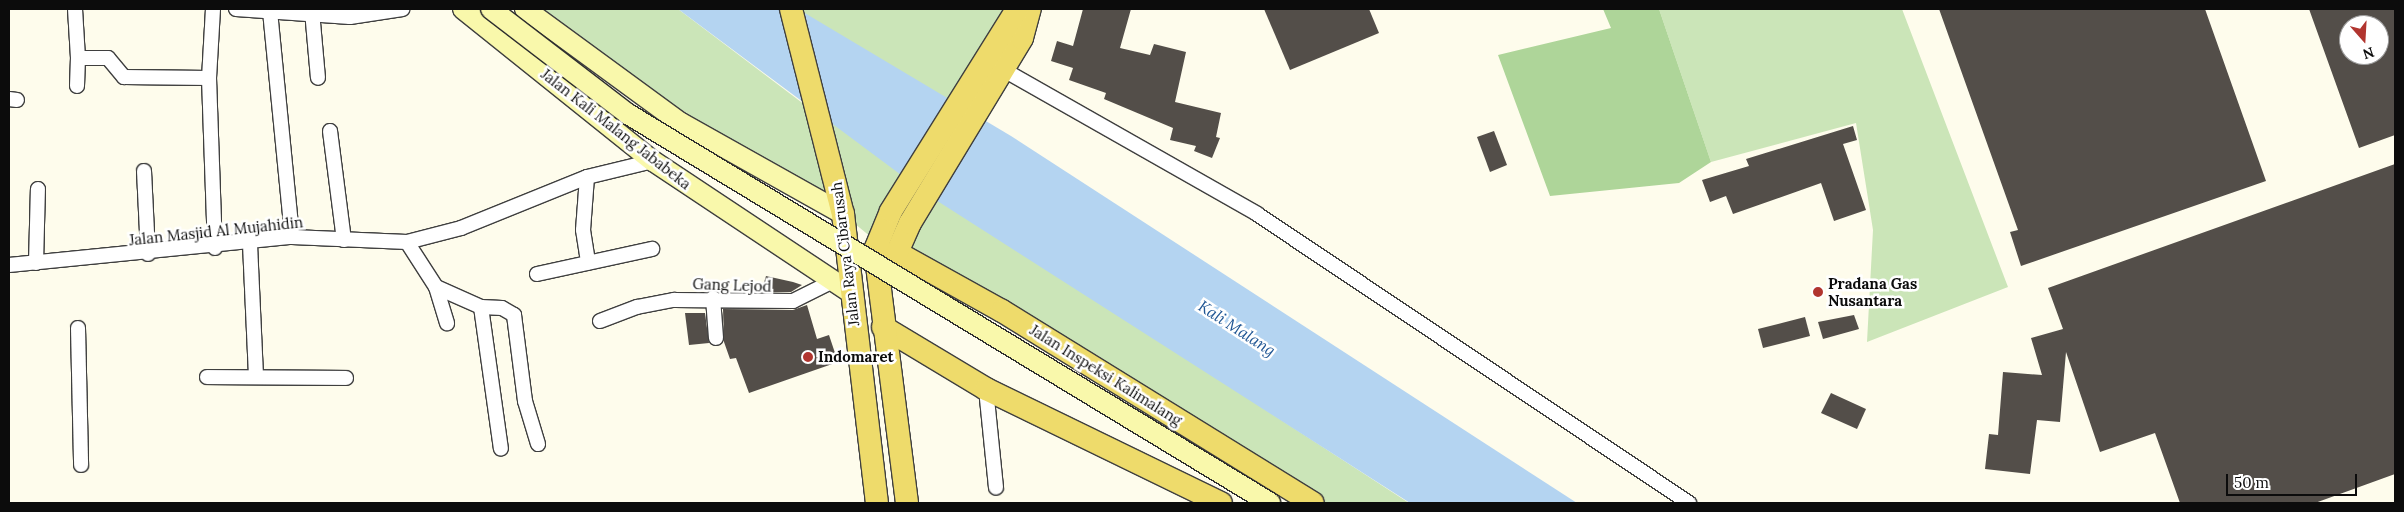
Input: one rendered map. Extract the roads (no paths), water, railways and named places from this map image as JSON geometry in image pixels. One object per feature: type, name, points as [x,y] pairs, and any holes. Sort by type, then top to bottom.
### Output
[{"type":"main road","name":"Jalan Kali Malang Jababeka","points":[[463,9],[653,162],[840,286]]},
{"type":"main road","points":[[490,9],[628,114],[1270,503]]},
{"type":"main road","points":[[525,9],[681,123],[843,214]]},
{"type":"main road","name":"Jalan Raya Cibarusah","points":[[792,9],[836,176],[843,214],[840,286],[877,503]]},
{"type":"main road","name":"Jalan Raya Cibarusah","points":[[907,503],[881,316],[875,250],[891,211],[1017,9]]},
{"type":"main road","name":"Jalan Raya Cibarusah","points":[[881,316],[896,252],[910,224],[1004,70],[1028,26],[1030,9]]},
{"type":"main road","points":[[653,162],[681,123]]},
{"type":"main road","name":"Jalan Inspeksi Kalimalang","points":[[896,252],[1002,311],[1312,503]]},
{"type":"main road","points":[[881,316],[986,389],[1220,503]]},
{"type":"street","points":[[75,9],[78,58],[76,86]]},
{"type":"street","points":[[214,9],[208,78],[215,248]]},
{"type":"street","points":[[236,9],[312,11],[350,18],[402,9]]},
{"type":"street","points":[[270,11],[292,237]]},
{"type":"street","points":[[312,11],[318,78]]},
{"type":"street","points":[[78,58],[108,58],[124,77],[208,78]]},
{"type":"street","points":[[1004,70],[1257,214],[1689,503]]},
{"type":"street","points":[[330,131],[344,240]]},
{"type":"street","name":"Jalan Masjid Al Mujahidin","points":[[9,265],[215,248],[292,237],[407,242],[462,228],[587,177],[653,162]]},
{"type":"street","points":[[144,171],[148,254]]},
{"type":"street","points":[[587,177],[583,230],[588,263]]},
{"type":"street","points":[[36,263],[38,190]]},
{"type":"street","points":[[407,242],[436,287],[447,322]]},
{"type":"street","points":[[250,244],[256,374]]},
{"type":"street","points":[[537,274],[652,248]]},
{"type":"street","name":"Gang Lejod","points":[[600,321],[637,307],[713,298],[767,304],[794,301],[840,286]]},
{"type":"street","points":[[436,287],[481,307],[502,308],[514,315],[525,401],[538,444]]},
{"type":"street","points":[[713,298],[716,338]]},
{"type":"street","points":[[481,307],[501,449]]},
{"type":"street","points":[[78,328],[81,465]]},
{"type":"street","points":[[207,377],[256,374],[346,378]]},
{"type":"street","points":[[986,389],[996,487]]},
{"type":"water","name":"Kali Malang","points":[[678,9],[798,9],[1011,136],[1577,503],[1410,503],[928,195]]},
{"type":"place","name":"Pradana Gas Nusantara","points":[[1818,292]]},
{"type":"place","name":"Indomaret","points":[[808,357]]}]
